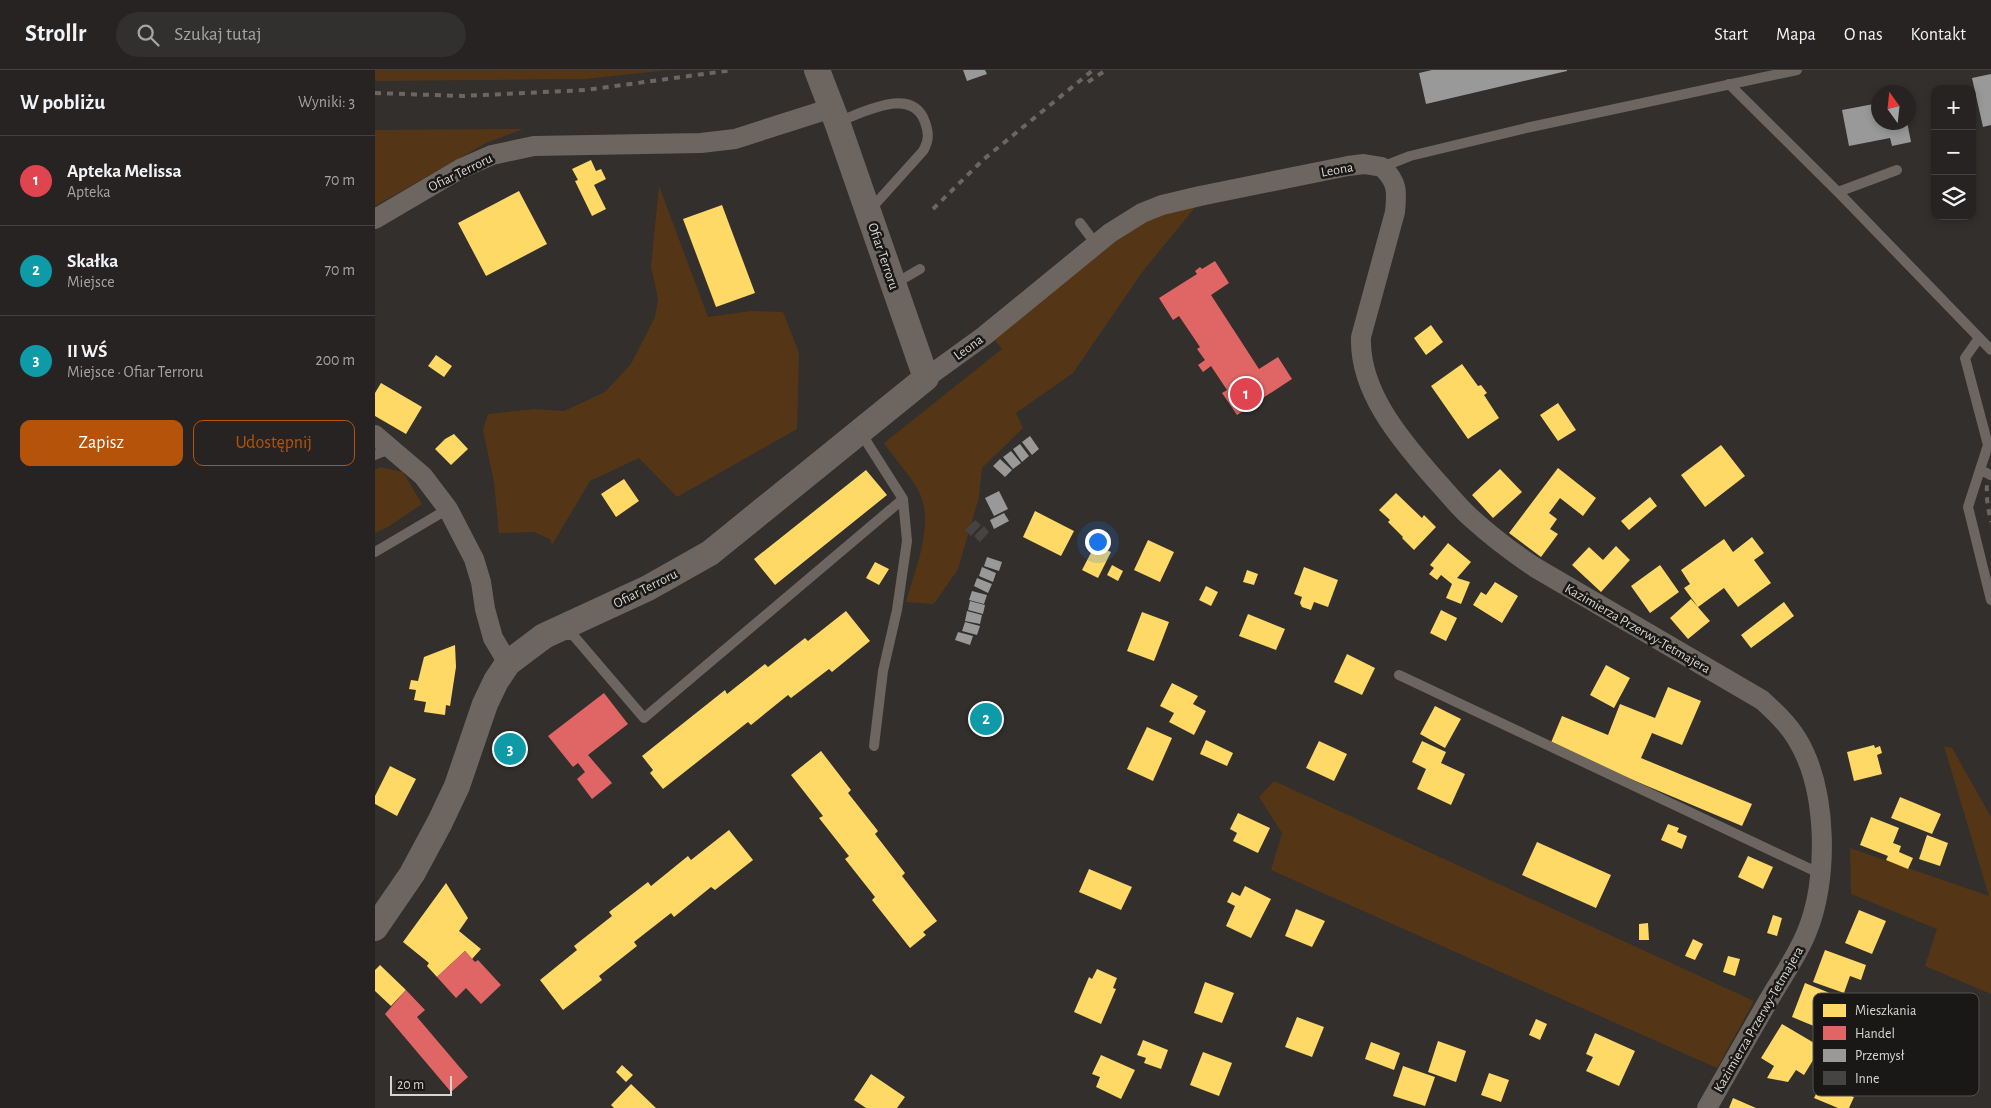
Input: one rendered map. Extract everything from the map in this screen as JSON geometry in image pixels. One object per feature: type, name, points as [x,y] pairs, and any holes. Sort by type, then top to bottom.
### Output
[{"type":"street","points":[[817,70],[835,115]]},
{"type":"street","name":"Ofiar Terroru","points":[[375,219],[460,170],[492,155],[534,146],[701,143],[735,139],[835,115],[926,378],[701,558],[648,588],[544,636],[508,663],[496,681],[485,704],[457,786],[440,822],[412,874],[375,928]]},
{"type":"street","name":"Leona","points":[[926,378],[984,336],[1096,244],[1142,213],[1162,205],[1348,166],[1364,164],[1382,167]]},
{"type":"street","name":"Kazimierza Przerwy-Tetmajera","points":[[1382,167],[1394,181],[1397,194],[1395,212],[1360,346],[1371,386],[1403,443],[1457,504],[1509,550],[1536,568],[1763,700],[1781,718],[1797,739],[1807,760],[1820,811],[1823,835],[1820,885],[1806,934],[1707,1108]]},
{"type":"street","points":[[375,436],[383,451],[423,476],[448,509],[474,559],[493,638],[508,663]]},
{"type":"lane","name":"Leona","points":[[1382,167],[1410,156],[1504,134],[1797,70]]},
{"type":"lane","points":[[1729,84],[1838,192],[1991,350]]},
{"type":"lane","points":[[835,115],[898,102],[914,106],[919,110],[928,131],[926,145],[868,212]]},
{"type":"lane","points":[[1838,192],[1897,170]]},
{"type":"lane","points":[[1080,223],[1096,244]]},
{"type":"lane","points":[[894,284],[920,269]]},
{"type":"lane","points":[[1979,338],[1965,358],[1988,445],[1968,507],[1991,600]]},
{"type":"lane","points":[[860,432],[903,499],[907,541],[897,610],[883,672],[874,746]]},
{"type":"lane","points":[[1979,470],[1991,475]]},
{"type":"lane","points":[[544,636],[573,635],[644,718],[903,499]]},
{"type":"lane","points":[[375,552],[448,509]]},
{"type":"lane","points":[[1399,675],[1821,874]]},
{"type":"shaded area","points":[[375,70],[669,70],[585,79],[375,81]]},
{"type":"shaded area","points":[[523,129],[486,143],[375,206],[375,130]]},
{"type":"shaded area","points":[[659,186],[708,317],[751,311],[783,312],[799,353],[797,429],[677,497],[639,458],[590,481],[552,545],[550,539],[534,532],[499,533],[494,482],[483,430],[488,414],[535,409],[564,411],[605,392],[631,364],[655,317],[658,299],[651,266]]},
{"type":"shaded area","points":[[1197,205],[1143,271],[1073,373],[1016,413],[1023,428],[982,468],[979,497],[958,569],[934,604],[906,602],[922,546],[925,516],[923,502],[918,490],[884,443],[1002,349],[994,339],[1109,244],[1151,216]]},
{"type":"shaded area","points":[[380,467],[403,472],[422,504],[388,527],[375,533],[375,470]]},
{"type":"shaded area","points":[[1944,746],[1952,748],[1991,817],[1991,994],[1925,966],[1937,929],[1851,894],[1850,848],[1989,896]]},
{"type":"shaded area","points":[[1274,781],[1754,1001],[1717,1068],[1271,870],[1282,833],[1259,797]]},
{"type":"building: Mieszkania","points":[[591,160],[596,171],[601,169],[606,179],[594,185],[606,209],[592,216],[575,181],[578,180],[572,169]]},
{"type":"building: Mieszkania","points":[[519,191],[547,244],[486,276],[458,223]]},
{"type":"building: Mieszkania","points":[[722,205],[755,293],[716,307],[683,219]]},
{"type":"building: Mieszkania","points":[[1431,325],[1443,342],[1426,355],[1414,338]]},
{"type":"building: Mieszkania","points":[[436,355],[452,366],[444,377],[428,366]]},
{"type":"building: Mieszkania","points":[[1462,364],[1478,386],[1481,385],[1487,393],[1484,395],[1499,418],[1468,439],[1431,386]]},
{"type":"building: Mieszkania","points":[[381,383],[422,407],[406,434],[375,416],[375,393]]},
{"type":"building: Mieszkania","points":[[1558,403],[1576,430],[1558,441],[1540,415]]},
{"type":"building: Mieszkania","points":[[454,434],[468,449],[451,465],[435,449],[445,439]]},
{"type":"building: Mieszkania","points":[[1721,445],[1745,476],[1705,507],[1681,475]]},
{"type":"building: Mieszkania","points":[[1558,468],[1596,498],[1583,516],[1560,498],[1549,513],[1557,519],[1550,529],[1558,534],[1541,557],[1509,533]]},
{"type":"building: Mieszkania","points":[[1500,469],[1522,492],[1493,518],[1472,495]]},
{"type":"building: Mieszkania","points":[[866,470],[887,495],[775,585],[754,559]]},
{"type":"building: Mieszkania","points":[[624,479],[639,501],[616,517],[601,494]]},
{"type":"building: Mieszkania","points":[[1396,493],[1422,518],[1424,515],[1436,527],[1414,550],[1388,522],[1390,520],[1379,510]]},
{"type":"building: Mieszkania","points":[[1650,497],[1657,506],[1629,530],[1621,521]]},
{"type":"building: Mieszkania","points":[[1035,511],[1074,531],[1061,556],[1023,537]]},
{"type":"building: Mieszkania","points":[[1752,537],[1764,553],[1754,560],[1771,583],[1738,607],[1724,588],[1698,607],[1684,588],[1690,584],[1681,570],[1724,539],[1733,552]]},
{"type":"building: Mieszkania","points":[[1148,540],[1174,552],[1160,582],[1134,570]]},
{"type":"building: Mieszkania","points":[[1448,543],[1471,562],[1457,578],[1470,582],[1461,604],[1446,598],[1452,584],[1441,575],[1437,580],[1429,574],[1434,568],[1430,565]]},
{"type":"building: Mieszkania","points":[[1095,545],[1111,552],[1098,578],[1082,570]]},
{"type":"building: Mieszkania","points":[[1616,546],[1630,560],[1601,592],[1572,565],[1589,547],[1603,560]]},
{"type":"building: Mieszkania","points":[[875,562],[889,569],[879,585],[866,578]]},
{"type":"building: Mieszkania","points":[[1112,565],[1123,571],[1118,581],[1107,575]]},
{"type":"building: Mieszkania","points":[[1660,565],[1679,592],[1650,613],[1631,586]]},
{"type":"building: Mieszkania","points":[[1304,567],[1338,580],[1328,607],[1314,602],[1311,610],[1302,607],[1300,603],[1302,597],[1294,594]]},
{"type":"building: Mieszkania","points":[[1247,570],[1258,574],[1254,585],[1243,582]]},
{"type":"building: Mieszkania","points":[[1495,582],[1518,596],[1502,623],[1473,605],[1481,592],[1486,595]]},
{"type":"building: Mieszkania","points":[[1206,586],[1218,592],[1211,606],[1199,600]]},
{"type":"building: Mieszkania","points":[[1691,599],[1710,621],[1688,639],[1670,618]]},
{"type":"building: Mieszkania","points":[[1784,602],[1794,616],[1751,648],[1741,635]]},
{"type":"building: Mieszkania","points":[[1441,610],[1457,618],[1446,641],[1430,633]]},
{"type":"building: Mieszkania","points":[[846,611],[870,641],[832,672],[829,669],[791,698],[788,695],[751,725],[748,722],[663,789],[650,773],[653,770],[642,756],[725,690],[727,694],[765,664],[768,667],[805,638],[808,641]]},
{"type":"building: Mieszkania","points":[[1142,612],[1169,622],[1154,661],[1127,651]]},
{"type":"building: Mieszkania","points":[[1248,614],[1285,629],[1276,650],[1239,636]]},
{"type":"building: Mieszkania","points":[[455,645],[456,667],[450,706],[446,705],[445,715],[424,712],[426,702],[414,700],[416,690],[409,689],[411,680],[418,681],[424,657]]},
{"type":"building: Mieszkania","points":[[1347,654],[1375,668],[1362,695],[1334,682]]},
{"type":"building: Mieszkania","points":[[1606,665],[1630,678],[1614,708],[1590,695]]},
{"type":"building: Mieszkania","points":[[1172,683],[1198,696],[1193,704],[1206,711],[1194,735],[1169,722],[1174,713],[1160,706]]},
{"type":"building: Mieszkania","points":[[1668,687],[1701,701],[1682,745],[1652,733],[1641,758],[1752,804],[1742,826],[1550,745],[1562,716],[1608,735],[1620,704],[1655,718]]},
{"type":"building: Mieszkania","points":[[1435,706],[1461,719],[1445,748],[1420,734]]},
{"type":"building: Mieszkania","points":[[1147,727],[1172,738],[1153,781],[1127,769]]},
{"type":"building: Mieszkania","points":[[1206,740],[1233,753],[1227,766],[1200,754]]},
{"type":"building: Mieszkania","points":[[1319,741],[1347,754],[1334,781],[1306,768]]},
{"type":"building: Mieszkania","points":[[1422,741],[1446,752],[1441,763],[1465,774],[1451,805],[1417,789],[1426,769],[1412,762]]},
{"type":"building: Mieszkania","points":[[1874,745],[1875,748],[1880,746],[1882,753],[1877,755],[1882,774],[1854,781],[1847,752]]},
{"type":"building: Mieszkania","points":[[821,751],[851,790],[848,793],[878,831],[875,834],[905,873],[902,876],[937,921],[923,932],[926,935],[910,948],[872,900],[875,897],[845,859],[849,856],[819,818],[823,816],[791,775]]},
{"type":"building: Mieszkania","points":[[390,766],[416,779],[397,816],[375,804],[375,796]]},
{"type":"building: Mieszkania","points":[[1900,797],[1941,814],[1932,834],[1891,818]]},
{"type":"building: Mieszkania","points":[[1238,813],[1270,828],[1258,853],[1233,841],[1237,833],[1230,829]]},
{"type":"building: Mieszkania","points":[[1871,817],[1899,828],[1893,843],[1901,846],[1899,852],[1913,858],[1908,869],[1886,860],[1888,856],[1860,845]]},
{"type":"building: Mieszkania","points":[[1668,824],[1679,828],[1677,832],[1687,836],[1682,849],[1661,840]]},
{"type":"building: Mieszkania","points":[[729,830],[753,860],[715,890],[711,887],[674,917],[671,913],[634,942],[637,946],[599,976],[602,980],[563,1010],[540,980],[577,950],[574,946],[612,916],[609,912],[648,882],[651,886],[688,856],[691,860]]},
{"type":"building: Mieszkania","points":[[1927,835],[1948,843],[1940,866],[1919,859]]},
{"type":"building: Mieszkania","points":[[1537,842],[1611,875],[1596,908],[1522,875]]},
{"type":"building: Mieszkania","points":[[1748,856],[1773,867],[1763,889],[1738,877]]},
{"type":"building: Mieszkania","points":[[1089,869],[1132,887],[1121,910],[1079,892]]},
{"type":"building: Mieszkania","points":[[446,883],[468,918],[459,931],[481,949],[472,959],[465,951],[437,977],[427,966],[429,963],[403,942]]},
{"type":"building: Mieszkania","points":[[1245,886],[1271,899],[1251,938],[1226,926],[1235,906],[1227,902],[1232,892],[1240,896]]},
{"type":"building: Mieszkania","points":[[1296,909],[1325,921],[1312,947],[1285,936]]},
{"type":"building: Mieszkania","points":[[1859,910],[1886,921],[1872,954],[1845,943]]},
{"type":"building: Mieszkania","points":[[1773,915],[1782,918],[1777,936],[1767,933]]},
{"type":"building: Mieszkania","points":[[1648,923],[1649,940],[1639,940],[1639,924]]},
{"type":"building: Mieszkania","points":[[1693,939],[1703,944],[1695,960],[1685,956]]},
{"type":"building: Mieszkania","points":[[1825,950],[1866,965],[1861,980],[1850,976],[1844,993],[1813,982]]},
{"type":"building: Mieszkania","points":[[1728,956],[1740,959],[1735,976],[1723,972]]},
{"type":"building: Mieszkania","points":[[380,965],[406,990],[391,1006],[375,991],[375,970]]},
{"type":"building: Mieszkania","points":[[1097,969],[1117,978],[1113,988],[1116,989],[1101,1024],[1074,1012],[1089,977],[1092,979]]},
{"type":"building: Mieszkania","points":[[1205,982],[1234,993],[1222,1023],[1194,1013]]},
{"type":"building: Mieszkania","points":[[1805,983],[1830,993],[1813,993],[1813,1026],[1792,1017]]},
{"type":"building: Mieszkania","points":[[1297,1017],[1324,1027],[1312,1057],[1285,1047]]},
{"type":"building: Mieszkania","points":[[1536,1019],[1547,1024],[1540,1040],[1529,1035]]},
{"type":"building: Mieszkania","points":[[1782,1024],[1813,1042],[1813,1060],[1804,1075],[1796,1070],[1788,1082],[1767,1078],[1774,1066],[1761,1058]]},
{"type":"building: Mieszkania","points":[[1595,1033],[1635,1051],[1619,1086],[1586,1071],[1593,1057],[1586,1054]]},
{"type":"building: Mieszkania","points":[[1143,1040],[1168,1050],[1161,1069],[1144,1063],[1146,1058],[1137,1055]]},
{"type":"building: Mieszkania","points":[[1438,1041],[1466,1051],[1456,1082],[1428,1072]]},
{"type":"building: Mieszkania","points":[[1371,1042],[1400,1053],[1394,1070],[1365,1059]]},
{"type":"building: Mieszkania","points":[[1203,1052],[1232,1063],[1219,1096],[1190,1085]]},
{"type":"building: Mieszkania","points":[[1101,1055],[1135,1070],[1121,1099],[1096,1087],[1100,1077],[1092,1074]]},
{"type":"building: Mieszkania","points":[[622,1065],[633,1075],[626,1082],[616,1072]]},
{"type":"building: Mieszkania","points":[[1403,1066],[1435,1077],[1425,1106],[1393,1096]]},
{"type":"building: Mieszkania","points":[[1489,1073],[1509,1080],[1501,1102],[1481,1095]]},
{"type":"building: Mieszkania","points":[[871,1074],[905,1097],[897,1108],[866,1108],[854,1100]]},
{"type":"building: Mieszkania","points":[[631,1084],[656,1108],[614,1108],[611,1105]]},
{"type":"building: Mieszkania","points":[[1815,1096],[1854,1097],[1849,1108],[1838,1108],[1814,1098]]},
{"type":"building: Mieszkania","points":[[1733,1098],[1756,1108],[1729,1108]]},
{"type":"building: Handel","points":[[1215,261],[1229,283],[1211,295],[1259,369],[1278,357],[1292,379],[1237,415],[1222,393],[1227,390],[1211,366],[1203,372],[1198,365],[1205,360],[1197,349],[1200,347],[1179,316],[1173,320],[1159,298],[1197,274],[1195,271],[1200,267],[1202,269]]},
{"type":"building: Handel","points":[[604,693],[628,724],[588,755],[612,783],[592,799],[577,779],[585,772],[578,763],[573,767],[548,736]]},
{"type":"building: Handel","points":[[465,951],[475,962],[478,960],[501,985],[481,1004],[466,988],[456,998],[437,977]]},
{"type":"building: Handel","points":[[406,990],[425,1010],[417,1017],[468,1077],[451,1092],[385,1014]]},
{"type":"building: Przemysł","points":[[963,70],[985,70],[987,74],[967,81]]},
{"type":"building: Przemysł","points":[[1432,70],[1567,71],[1426,104],[1419,73]]},
{"type":"building: Przemysł","points":[[1991,74],[1991,125],[1983,127],[1976,96],[1976,85],[1974,85],[1972,78]]},
{"type":"building: Przemysł","points":[[1871,105],[1871,130],[1909,130],[1911,142],[1892,146],[1890,138],[1849,146],[1842,110]]},
{"type":"building: Przemysł","points":[[1030,436],[1039,449],[1032,455],[1022,442]]},
{"type":"building: Przemysł","points":[[1020,444],[1029,456],[1022,462],[1013,449]]},
{"type":"building: Przemysł","points":[[1011,451],[1021,463],[1013,469],[1003,457]]},
{"type":"building: Przemysł","points":[[1000,459],[1012,470],[1005,477],[993,466]]},
{"type":"building: Przemysł","points":[[999,491],[1008,509],[994,516],[985,498]]},
{"type":"building: Przemysł","points":[[1004,513],[1009,521],[994,529],[990,520]]},
{"type":"building: Przemysł","points":[[987,557],[1002,562],[999,571],[984,566]]},
{"type":"building: Przemysł","points":[[982,567],[996,573],[993,582],[979,576]]},
{"type":"building: Przemysł","points":[[977,578],[992,584],[988,593],[974,586]]},
{"type":"building: Przemysł","points":[[972,591],[987,595],[984,604],[969,600]]},
{"type":"building: Przemysł","points":[[970,601],[985,605],[983,614],[968,610]]},
{"type":"building: Przemysł","points":[[967,611],[982,615],[980,624],[965,621]]},
{"type":"building: Przemysł","points":[[965,622],[980,626],[977,635],[962,631]]},
{"type":"building: Przemysł","points":[[958,632],[973,636],[970,645],[955,640]]},
{"type":"building: Inne","points":[[975,520],[981,525],[971,536],[965,530]]},
{"type":"building: Inne","points":[[984,526],[989,532],[980,542],[974,536]]},
{"type":"railway","points":[[375,93],[463,96],[586,90],[733,70]]},
{"type":"railway","points":[[933,209],[984,159],[1093,70]]},
{"type":"railway","points":[[1088,82],[1106,70]]},
{"type":"railway","points":[[1991,474],[1987,484],[1991,522]]},
{"type":"place","name":"Apteka Melissa","points":[[1246,394]]},
{"type":"place","name":"Skałka","points":[[986,719]]},
{"type":"place","name":"II WŚ","points":[[510,749]]}]
